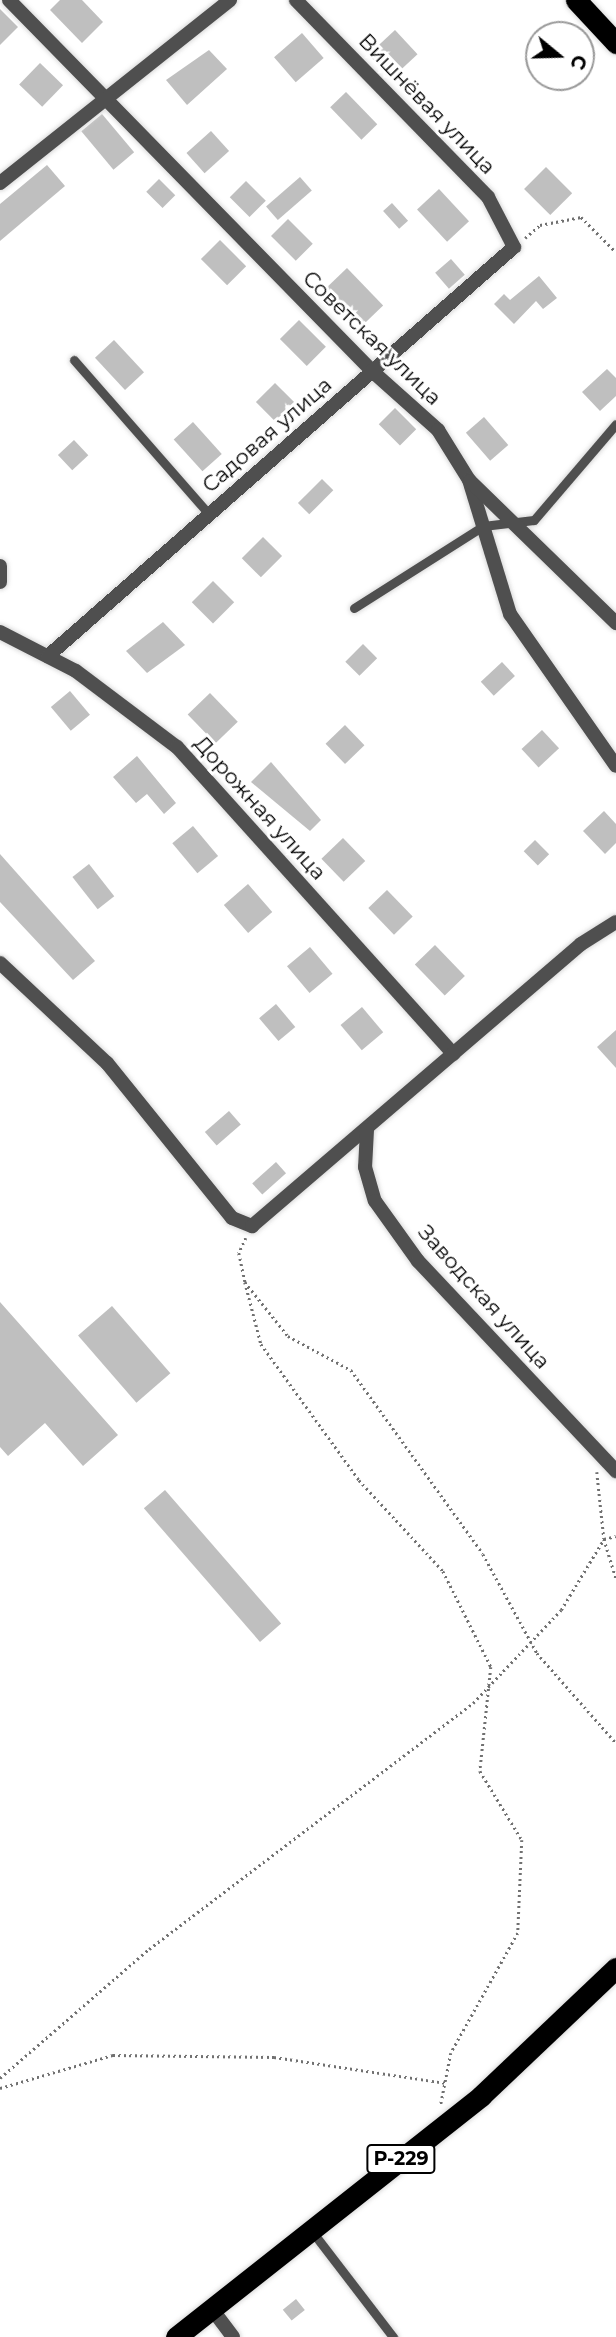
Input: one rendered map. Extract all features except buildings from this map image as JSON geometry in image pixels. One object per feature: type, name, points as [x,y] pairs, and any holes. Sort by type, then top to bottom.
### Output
[{"type":"highway","points":[[576,0],[616,43]]},
{"type":"highway","name":"Р-229","points":[[176,2337],[435,2132],[616,1968]]},
{"type":"street","name":"Советская улица","points":[[9,0],[372,371],[438,430],[469,480],[510,614],[616,765]]},
{"type":"street","points":[[0,183],[230,0]]},
{"type":"street","name":"Вишнёвая улица","points":[[296,0],[488,197],[514,247]]},
{"type":"street","name":"Садовая улица","points":[[48,656],[514,247]]},
{"type":"street","points":[[469,480],[616,623]]},
{"type":"street","points":[[0,566],[0,582]]},
{"type":"street","name":"Дорожная улица","points":[[0,632],[48,656],[177,747],[453,1054]]},
{"type":"street","points":[[0,963],[107,1063],[232,1218],[252,1226],[581,944],[616,922]]},
{"type":"street","name":"Заводская улица","points":[[366,1129],[365,1167],[375,1201],[418,1261],[616,1471]]},
{"type":"street","points":[[212,2309],[233,2337]]},
{"type":"lane","points":[[74,360],[209,514]]},
{"type":"lane","points":[[354,608],[483,526],[510,520],[534,520],[616,424]]},
{"type":"lane","points":[[311,2230],[393,2337]]},
{"type":"path","points":[[514,247],[540,225],[581,217],[616,252]]},
{"type":"path","points":[[252,1226],[239,1253],[261,1344],[359,1480],[443,1571],[491,1667],[480,1771],[522,1840],[517,1933],[451,2053],[435,2132]]},
{"type":"path","points":[[245,1282],[288,1336],[351,1370],[483,1554],[530,1640],[616,1743]]},
{"type":"path","points":[[594,1448],[604,1539],[616,1578]]},
{"type":"path","points":[[0,2078],[149,1950],[489,1685],[561,1610],[604,1539],[616,1536]]},
{"type":"path","points":[[0,2088],[113,2055],[274,2056],[445,2083]]}]
